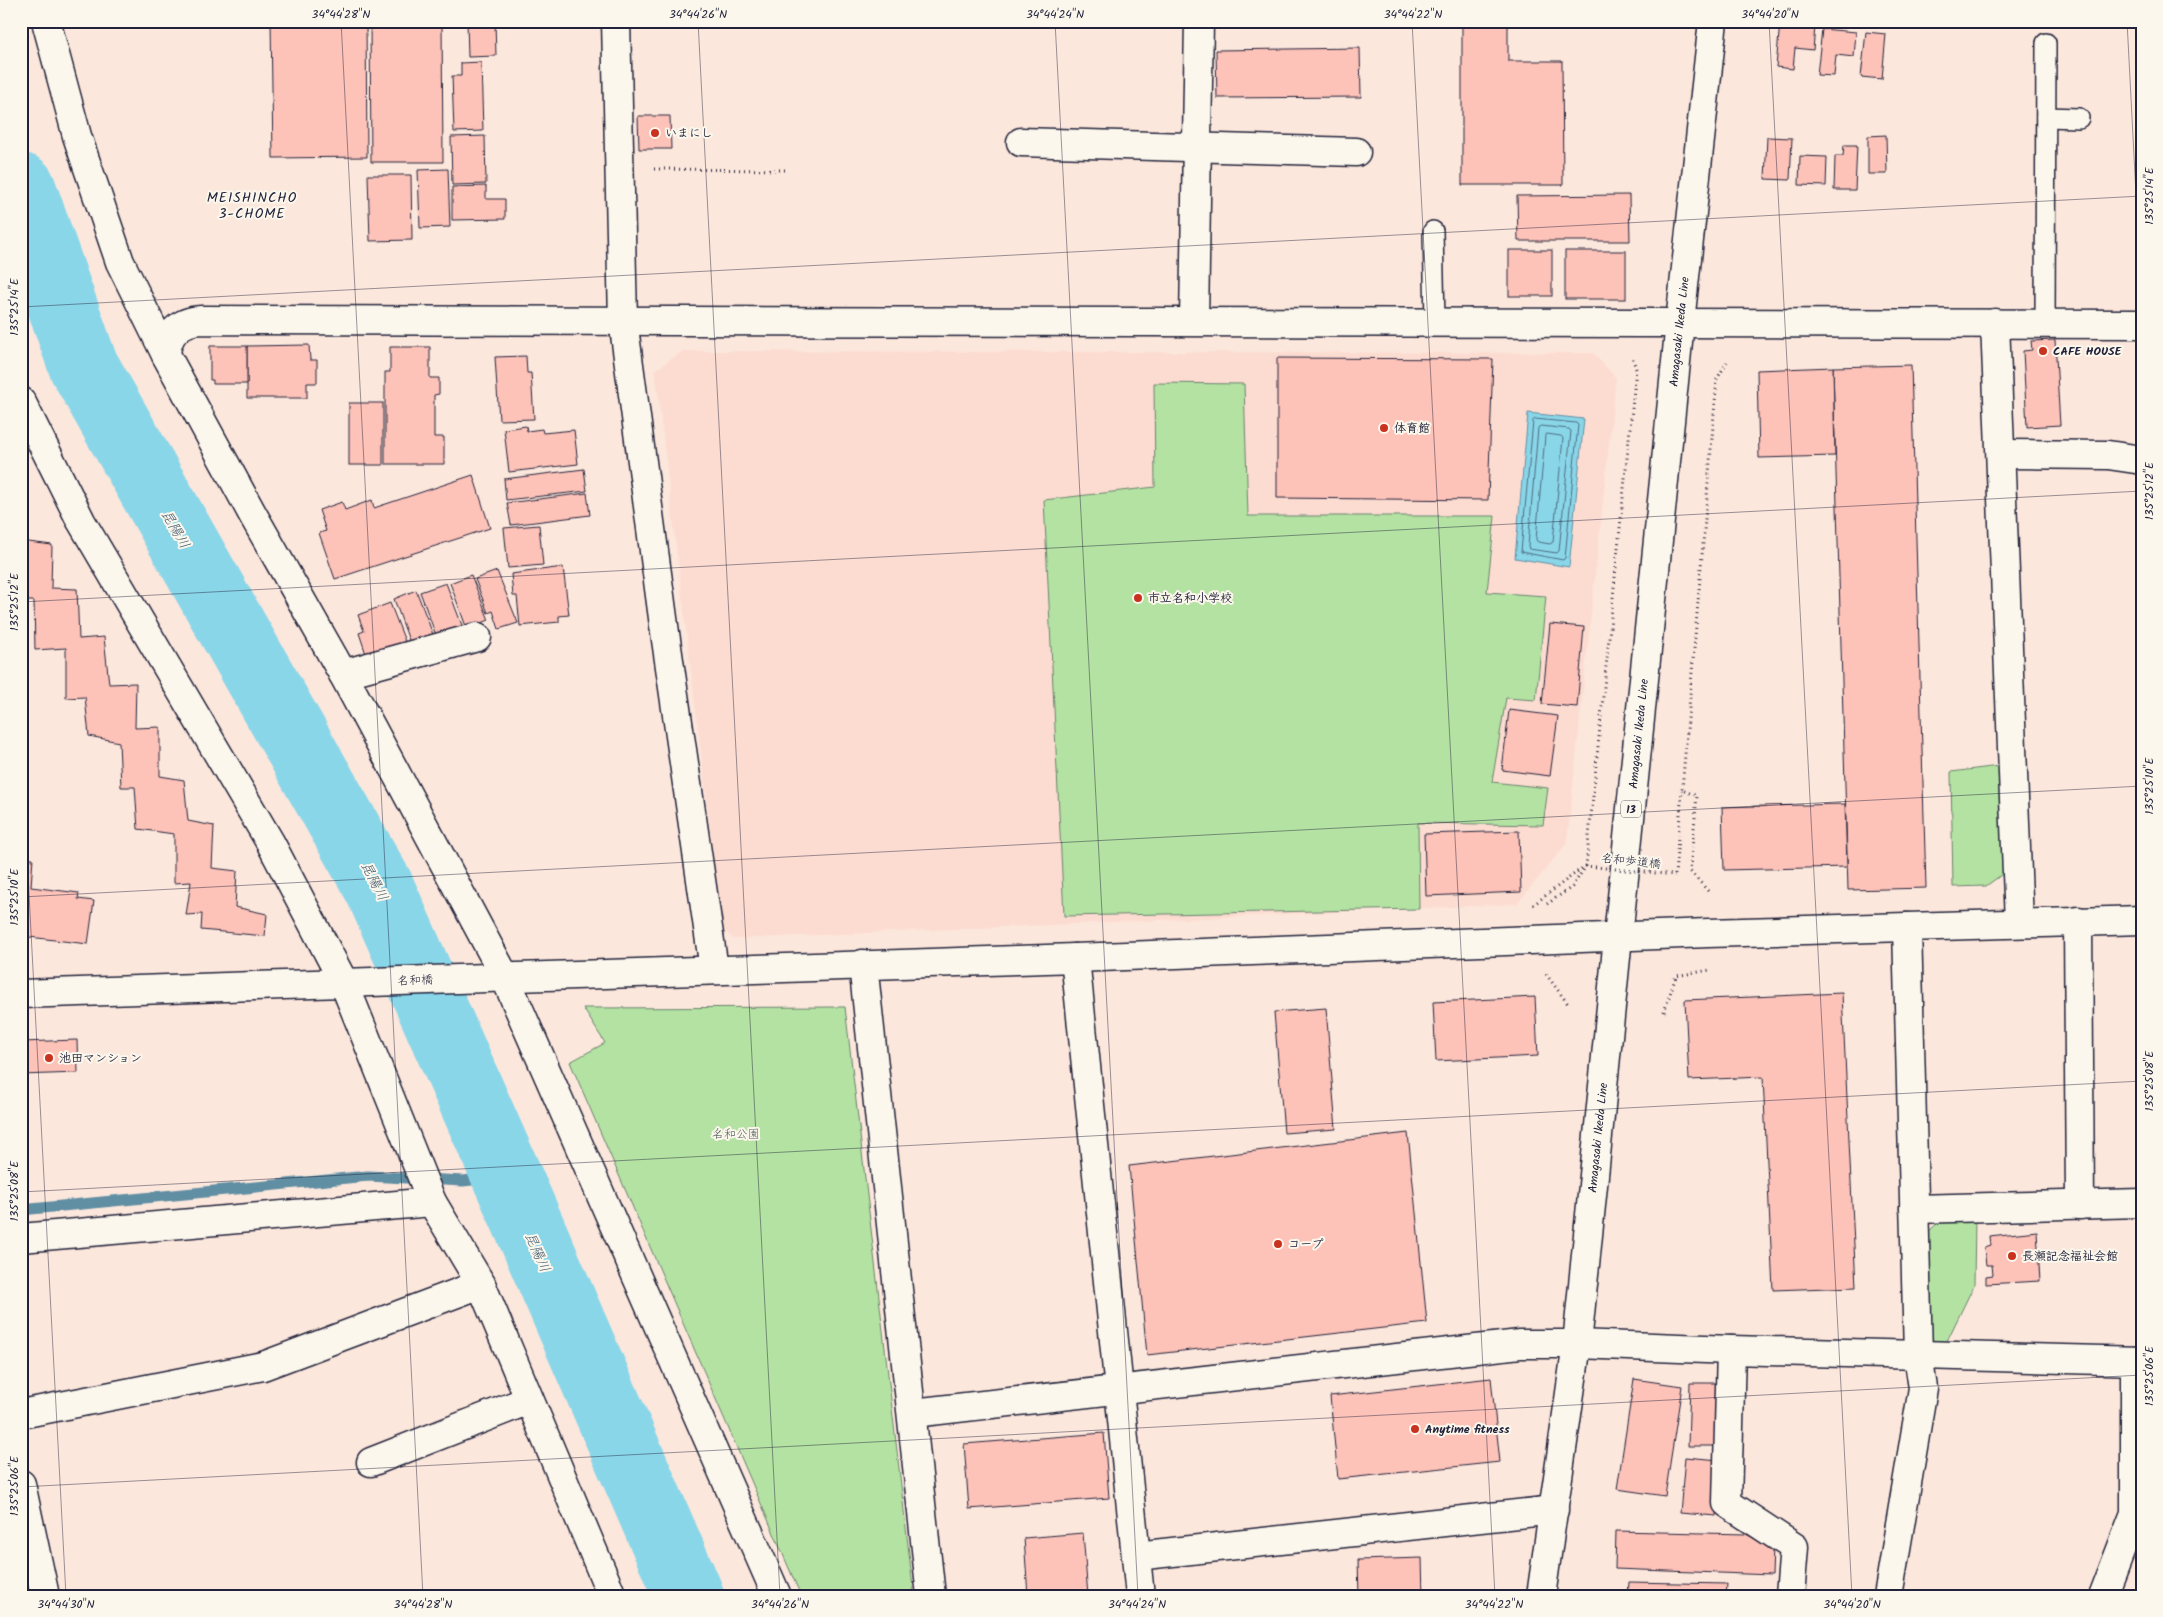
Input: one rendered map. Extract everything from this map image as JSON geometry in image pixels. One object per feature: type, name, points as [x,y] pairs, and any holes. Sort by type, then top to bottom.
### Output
[{"type":"street","points":[[46,21],[77,136],[120,262],[166,355],[253,515],[344,674],[505,977],[777,1596]]},
{"type":"street","points":[[616,21],[623,320],[714,969]]},
{"type":"street","points":[[1194,321],[1199,21]]},
{"type":"street","name":"Amagasaki Ikeda Line","points":[[1541,1596],[1577,1344],[1680,322],[1713,21]]},
{"type":"street","points":[[1021,142],[1356,152]]},
{"type":"street","points":[[166,355],[168,339],[172,332],[186,322],[194,320],[2142,324]]},
{"type":"street","points":[[1995,323],[2019,924]]},
{"type":"street","points":[[21,401],[82,521],[354,982],[426,1187],[481,1284],[612,1596]]},
{"type":"street","points":[[2001,454],[2108,455],[2142,460]]},
{"type":"street","points":[[344,674],[476,637]]},
{"type":"street","name":"名和橋","points":[[21,994],[1074,958],[1619,936],[2142,920]]},
{"type":"street","points":[[2078,921],[2080,1205]]},
{"type":"street","points":[[1888,1596],[1923,1388],[1918,1355],[1907,927]]},
{"type":"street","points":[[1074,958],[1140,1596]]},
{"type":"street","points":[[863,964],[913,1414],[931,1596]]},
{"type":"street","points":[[21,1238],[426,1187]]},
{"type":"street","points":[[1914,1209],[2142,1203]]},
{"type":"street","points":[[21,1414],[263,1366],[481,1284]]},
{"type":"street","points":[[913,1414],[1520,1344],[1577,1344],[2138,1361],[2135,1513],[2131,1557],[2103,1596]]},
{"type":"street","points":[[1731,1350],[1727,1503],[1794,1547],[1790,1596]]},
{"type":"street","points":[[371,1462],[529,1400]]},
{"type":"street","points":[[21,1484],[45,1596]]},
{"type":"street","points":[[1136,1556],[1554,1510]]},
{"type":"lane","points":[[2045,324],[2046,43]]},
{"type":"lane","points":[[2046,117],[2079,118]]},
{"type":"lane","points":[[1432,231],[1435,322]]},
{"type":"path","points":[[620,169],[786,170]]},
{"type":"path","name":"名和歩道橋","points":[[1630,349],[1636,369],[1586,866],[1572,888],[1546,905],[1532,906],[1585,866],[1675,875],[1682,790]]},
{"type":"path","points":[[1708,892],[1690,871],[1698,796],[1682,790],[1717,379],[1727,362]]},
{"type":"path","points":[[1664,1012],[1676,976],[1710,970]]},
{"type":"shaded area","name":"市立名和小学校","points":[[683,351],[1593,353],[1616,378],[1567,843],[1517,904],[734,939],[722,930],[655,370]]},
{"type":"green space","points":[[1154,383],[1244,384],[1248,516],[1495,516],[1487,592],[1546,596],[1536,700],[1506,698],[1492,782],[1548,788],[1543,825],[1418,823],[1419,909],[1064,916],[1044,500],[1155,487]]},
{"type":"green space","points":[[1999,766],[2004,873],[1986,886],[1953,887],[1951,772]]},
{"type":"green space","name":"名和公園","points":[[845,1007],[914,1596],[801,1596],[570,1062],[605,1043],[583,1008]]},
{"type":"green space","points":[[1943,1218],[1975,1218],[1974,1285],[1945,1345],[1931,1345],[1927,1233]]},
{"type":"water","points":[[1528,413],[1584,419],[1569,567],[1515,558]]},
{"type":"building","points":[[271,21],[366,21],[367,157],[273,158]]},
{"type":"building","points":[[370,21],[442,21],[443,162],[371,162]]},
{"type":"building","points":[[467,21],[495,21],[496,56],[468,57]]},
{"type":"building","points":[[1462,21],[1508,21],[1508,61],[1562,61],[1563,185],[1462,185]]},
{"type":"building","points":[[1825,21],[1887,21],[1887,24],[1826,27]]},
{"type":"building","points":[[1780,22],[1815,26],[1813,50],[1795,48],[1793,69],[1776,67]]},
{"type":"building","points":[[1822,29],[1856,32],[1854,57],[1836,55],[1834,76],[1817,75]]},
{"type":"building","points":[[1866,32],[1886,34],[1882,79],[1861,77]]},
{"type":"building","points":[[1360,48],[1361,97],[1217,98],[1216,50]]},
{"type":"building","points":[[481,62],[483,131],[454,132],[452,76],[461,76],[461,63]]},
{"type":"building","name":"いまにし","points":[[638,116],[670,116],[671,149],[639,149]]},
{"type":"building","points":[[1886,135],[1887,174],[1868,174],[1868,136]]},
{"type":"building","points":[[485,136],[486,184],[452,185],[451,137]]},
{"type":"building","points":[[1767,137],[1792,138],[1790,180],[1765,179]]},
{"type":"building","points":[[1844,145],[1857,145],[1855,190],[1834,190],[1835,156],[1843,156]]},
{"type":"building","points":[[1800,156],[1827,157],[1826,186],[1799,185]]},
{"type":"building","points":[[448,169],[450,227],[420,228],[418,170]]},
{"type":"building","points":[[368,175],[411,175],[412,240],[370,241]]},
{"type":"building","points":[[486,186],[486,199],[505,199],[505,219],[452,220],[452,187]]},
{"type":"building","points":[[1629,195],[1630,241],[1518,241],[1517,196]]},
{"type":"building","points":[[1509,250],[1552,250],[1552,296],[1509,296]]},
{"type":"building","points":[[1565,251],[1626,251],[1626,299],[1565,299]]},
{"type":"building","points":[[2055,340],[2060,425],[2027,427],[2023,351],[2032,350],[2031,341]]},
{"type":"building","points":[[309,345],[310,360],[317,360],[317,383],[307,383],[307,398],[247,398],[247,346]]},
{"type":"building","points":[[210,346],[247,346],[247,384],[213,384],[213,380],[210,380]]},
{"type":"building","points":[[390,347],[430,347],[430,378],[439,378],[439,394],[434,395],[434,437],[444,437],[444,464],[385,464],[385,372],[390,372]]},
{"type":"building","points":[[526,356],[527,373],[531,373],[534,419],[499,420],[495,357]]},
{"type":"building","name":"体育館","points":[[1277,358],[1493,359],[1488,500],[1277,498]]},
{"type":"building","points":[[1911,365],[1926,888],[1848,890],[1833,367]]},
{"type":"building","points":[[1833,367],[1835,456],[1759,458],[1757,370]]},
{"type":"building","points":[[349,403],[383,403],[383,465],[349,465]]},
{"type":"building","points":[[526,426],[527,431],[542,429],[543,433],[574,430],[578,464],[509,472],[504,429]]},
{"type":"building","points":[[584,469],[587,491],[506,500],[504,479]]},
{"type":"building","points":[[473,475],[490,528],[335,579],[319,533],[326,531],[319,510],[342,502],[345,510],[372,500],[374,508]]},
{"type":"building","points":[[587,493],[590,515],[511,525],[507,503]]},
{"type":"building","points":[[539,525],[543,565],[508,568],[504,528]]},
{"type":"building","points":[[21,541],[52,545],[51,588],[77,589],[79,639],[104,637],[109,684],[136,683],[135,728],[160,727],[160,776],[184,780],[188,821],[214,826],[212,868],[237,871],[235,907],[267,914],[265,936],[201,930],[202,914],[186,915],[191,882],[174,883],[174,834],[138,829],[135,787],[121,787],[119,742],[89,736],[85,697],[66,698],[66,648],[35,650],[34,601],[21,601]]},
{"type":"building","points":[[563,567],[569,615],[559,616],[559,622],[520,626],[517,596],[513,596],[511,574]]},
{"type":"building","points":[[497,571],[518,623],[499,629],[493,611],[488,613],[475,579]]},
{"type":"building","points":[[471,575],[489,620],[467,629],[450,583]]},
{"type":"building","points":[[446,583],[463,628],[437,638],[420,592]]},
{"type":"building","points":[[416,590],[434,637],[411,646],[394,599]]},
{"type":"building","points":[[390,603],[408,649],[368,660],[359,633],[364,631],[358,615]]},
{"type":"building","points":[[1550,624],[1584,627],[1577,707],[1542,704]]},
{"type":"building","points":[[1509,710],[1558,716],[1550,776],[1502,770]]},
{"type":"building","points":[[1845,804],[1847,867],[1724,870],[1722,807]]},
{"type":"building","points":[[1519,831],[1521,892],[1426,896],[1424,834]]},
{"type":"building","points":[[21,840],[28,841],[26,858],[33,858],[31,887],[79,893],[78,899],[94,901],[88,944],[21,936]]},
{"type":"building","points":[[1842,993],[1856,1287],[1773,1290],[1763,1077],[1689,1080],[1685,1000]]},
{"type":"building","points":[[1535,997],[1538,1056],[1436,1061],[1433,1002]]},
{"type":"building","points":[[1326,1008],[1336,1129],[1284,1133],[1274,1012]]},
{"type":"building","name":"池田マンション","points":[[77,1040],[78,1073],[21,1075],[21,1042]]},
{"type":"building","name":"コープ","points":[[1408,1133],[1427,1323],[1147,1355],[1129,1166]]},
{"type":"building","name":"長瀬記念福祉会館","points":[[2037,1231],[2040,1281],[1986,1284],[1986,1276],[1993,1275],[1992,1265],[1986,1265],[1984,1248],[1990,1246],[1989,1236]]},
{"type":"building","name":"Anytime fitness","points":[[1491,1378],[1500,1462],[1338,1479],[1330,1396]]},
{"type":"building","points":[[1634,1379],[1682,1386],[1665,1496],[1617,1489]]},
{"type":"building","points":[[1690,1383],[1718,1383],[1716,1446],[1688,1446]]},
{"type":"building","points":[[1104,1433],[1109,1498],[969,1509],[964,1444]]},
{"type":"building","points":[[1685,1457],[1720,1460],[1716,1516],[1680,1513]]},
{"type":"building","points":[[1616,1531],[1746,1534],[1773,1548],[1772,1575],[1615,1569]]},
{"type":"building","points":[[1083,1533],[1088,1596],[1028,1596],[1024,1538]]},
{"type":"building","points":[[1422,1558],[1423,1596],[1359,1596],[1358,1560]]},
{"type":"building","points":[[1629,1582],[1727,1584],[1726,1596],[1628,1596]]},
{"type":"waterway","name":"昆陽川","points":[[21,188],[83,365],[379,887],[689,1596]]},
{"type":"waterway","points":[[21,1210],[368,1176],[463,1181],[507,1176]]},
{"type":"place","name":"いまにし","points":[[655,133]]},
{"type":"place","name":"CAFE HOUSE","points":[[2043,351]]},
{"type":"place","name":"体育館","points":[[1384,428]]},
{"type":"place","name":"市立名和小学校","points":[[1138,598]]},
{"type":"place","name":"池田マンション","points":[[49,1058]]},
{"type":"place","name":"コープ","points":[[1278,1244]]},
{"type":"place","name":"長瀬記念福祉会館","points":[[2012,1256]]},
{"type":"place","name":"Anytime fitness","points":[[1415,1429]]},
{"type":"district","name":"MEISHINCHO 3-CHOME","points":[[252,206]]}]
